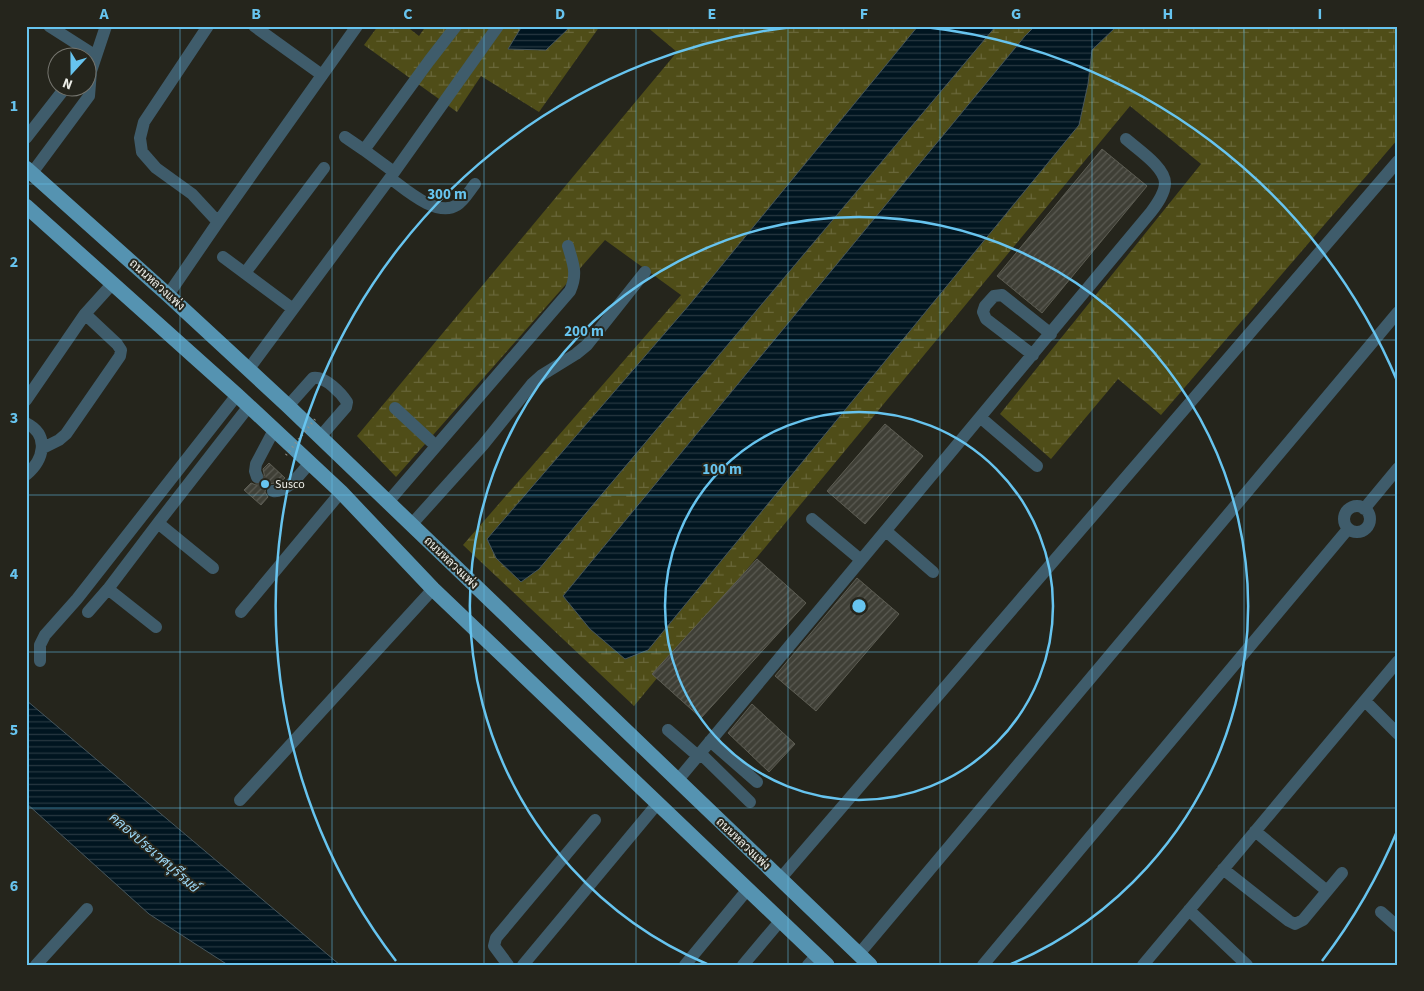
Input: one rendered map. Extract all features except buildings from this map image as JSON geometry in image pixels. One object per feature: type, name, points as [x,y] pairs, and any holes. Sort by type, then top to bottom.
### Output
[{"type":"main road","name":"ถนนหลวงแพ่ง","points":[[29,170],[288,406],[870,965]]},
{"type":"main road","points":[[26,206],[237,395],[341,492],[434,589],[781,920],[818,961]]},
{"type":"street","points":[[49,26],[83,48]]},
{"type":"street","points":[[98,50],[106,26]]},
{"type":"street","points":[[208,26],[144,122],[140,138],[142,152],[156,168],[192,194],[218,222]]},
{"type":"street","points":[[254,26],[322,75]]},
{"type":"street","points":[[168,295],[357,26]]},
{"type":"street","points":[[364,150],[456,26]]},
{"type":"street","points":[[248,370],[392,175],[498,26]]},
{"type":"street","points":[[26,138],[31,122],[55,98]]},
{"type":"street","points":[[29,170],[87,98]]},
{"type":"street","points":[[345,137],[364,150],[419,199],[432,206],[447,208],[457,205],[475,184]]},
{"type":"street","points":[[677,781],[1151,212],[1160,198],[1165,184],[1163,174],[1155,164],[1126,139]]},
{"type":"street","points":[[780,879],[1398,161]]},
{"type":"street","points":[[245,273],[324,168]]},
{"type":"street","points":[[388,502],[570,291],[575,280],[568,246]]},
{"type":"street","points":[[223,257],[293,309]]},
{"type":"street","points":[[411,525],[483,446],[532,384],[542,375],[587,345],[645,272]]},
{"type":"street","points":[[26,400],[85,314],[113,283]]},
{"type":"street","points":[[1033,355],[986,319],[983,312],[985,306],[994,296],[1002,295],[1051,334]]},
{"type":"street","points":[[859,954],[1398,312]]},
{"type":"street","points":[[43,448],[66,434],[120,356],[121,350],[117,344],[85,314]]},
{"type":"street","points":[[288,406],[313,378],[318,377],[323,379],[344,398],[347,402],[346,407],[320,437]]},
{"type":"street","points":[[40,661],[40,645],[45,636],[77,599],[237,395]]},
{"type":"street","points":[[88,612],[108,589],[249,406]]},
{"type":"street","points":[[395,408],[436,446]]},
{"type":"street","points":[[981,418],[1038,466]]},
{"type":"street","points":[[26,423],[34,426],[41,437],[43,448],[33,470],[26,475]]},
{"type":"street","points":[[257,477],[254,471],[256,464],[274,430]]},
{"type":"street","points":[[273,492],[280,492],[285,489],[310,463]]},
{"type":"street","points":[[1364,508],[1398,468]]},
{"type":"street","points":[[241,612],[341,492]]},
{"type":"street","points":[[1351,507],[1364,508],[1370,519],[1367,527],[1356,532],[1348,529],[1344,522],[1345,513],[1351,507]]},
{"type":"street","points":[[812,519],[861,560]]},
{"type":"street","points":[[158,522],[213,568]]},
{"type":"street","points":[[984,965],[1348,529]]},
{"type":"street","points":[[886,531],[933,572]]},
{"type":"street","points":[[108,589],[156,627]]},
{"type":"street","points":[[240,800],[434,589]]},
{"type":"street","points":[[1143,965],[1398,662]]},
{"type":"street","points":[[1365,701],[1398,734]]},
{"type":"street","points":[[668,730],[699,754],[750,802]]},
{"type":"street","points":[[710,741],[757,782]]},
{"type":"street","points":[[523,965],[658,803]]},
{"type":"street","points":[[508,965],[494,946],[496,938],[596,820]]},
{"type":"street","points":[[1255,831],[1328,890]]},
{"type":"street","points":[[1224,869],[1295,924],[1303,920],[1342,873]]},
{"type":"street","points":[[685,965],[748,889]]},
{"type":"street","points":[[36,965],[87,909]]},
{"type":"street","points":[[1189,910],[1247,965]]},
{"type":"street","points":[[1381,912],[1398,926]]},
{"type":"street","points":[[743,965],[781,920]]},
{"type":"path","points":[[286,455],[316,418]]},
{"type":"green space","points":[[378,26],[406,26],[419,36],[426,26],[600,26],[539,112],[481,76],[457,112],[364,45]]},
{"type":"green space","points":[[646,26],[1398,26],[1398,139],[1161,415],[1118,379],[1051,459],[1000,414],[1201,164],[1130,106],[634,706],[463,545],[681,295],[605,240],[396,477],[357,436],[677,52]]},
{"type":"water","points":[[522,26],[571,26],[546,50],[508,49]]},
{"type":"water","points":[[918,26],[996,26],[539,569],[521,582],[496,558],[487,539],[690,304]]},
{"type":"water","points":[[1035,26],[1117,26],[1092,50],[1088,84],[1079,125],[648,650],[625,659],[590,629],[563,596]]},
{"type":"water","name":"คลองประเวศบุรีรมย์","points":[[26,700],[340,965],[228,965],[149,914],[26,803]]},
{"type":"tunnel","points":[[257,477],[273,491]]},
{"type":"place","name":"Susco","points":[[265,484]]}]
